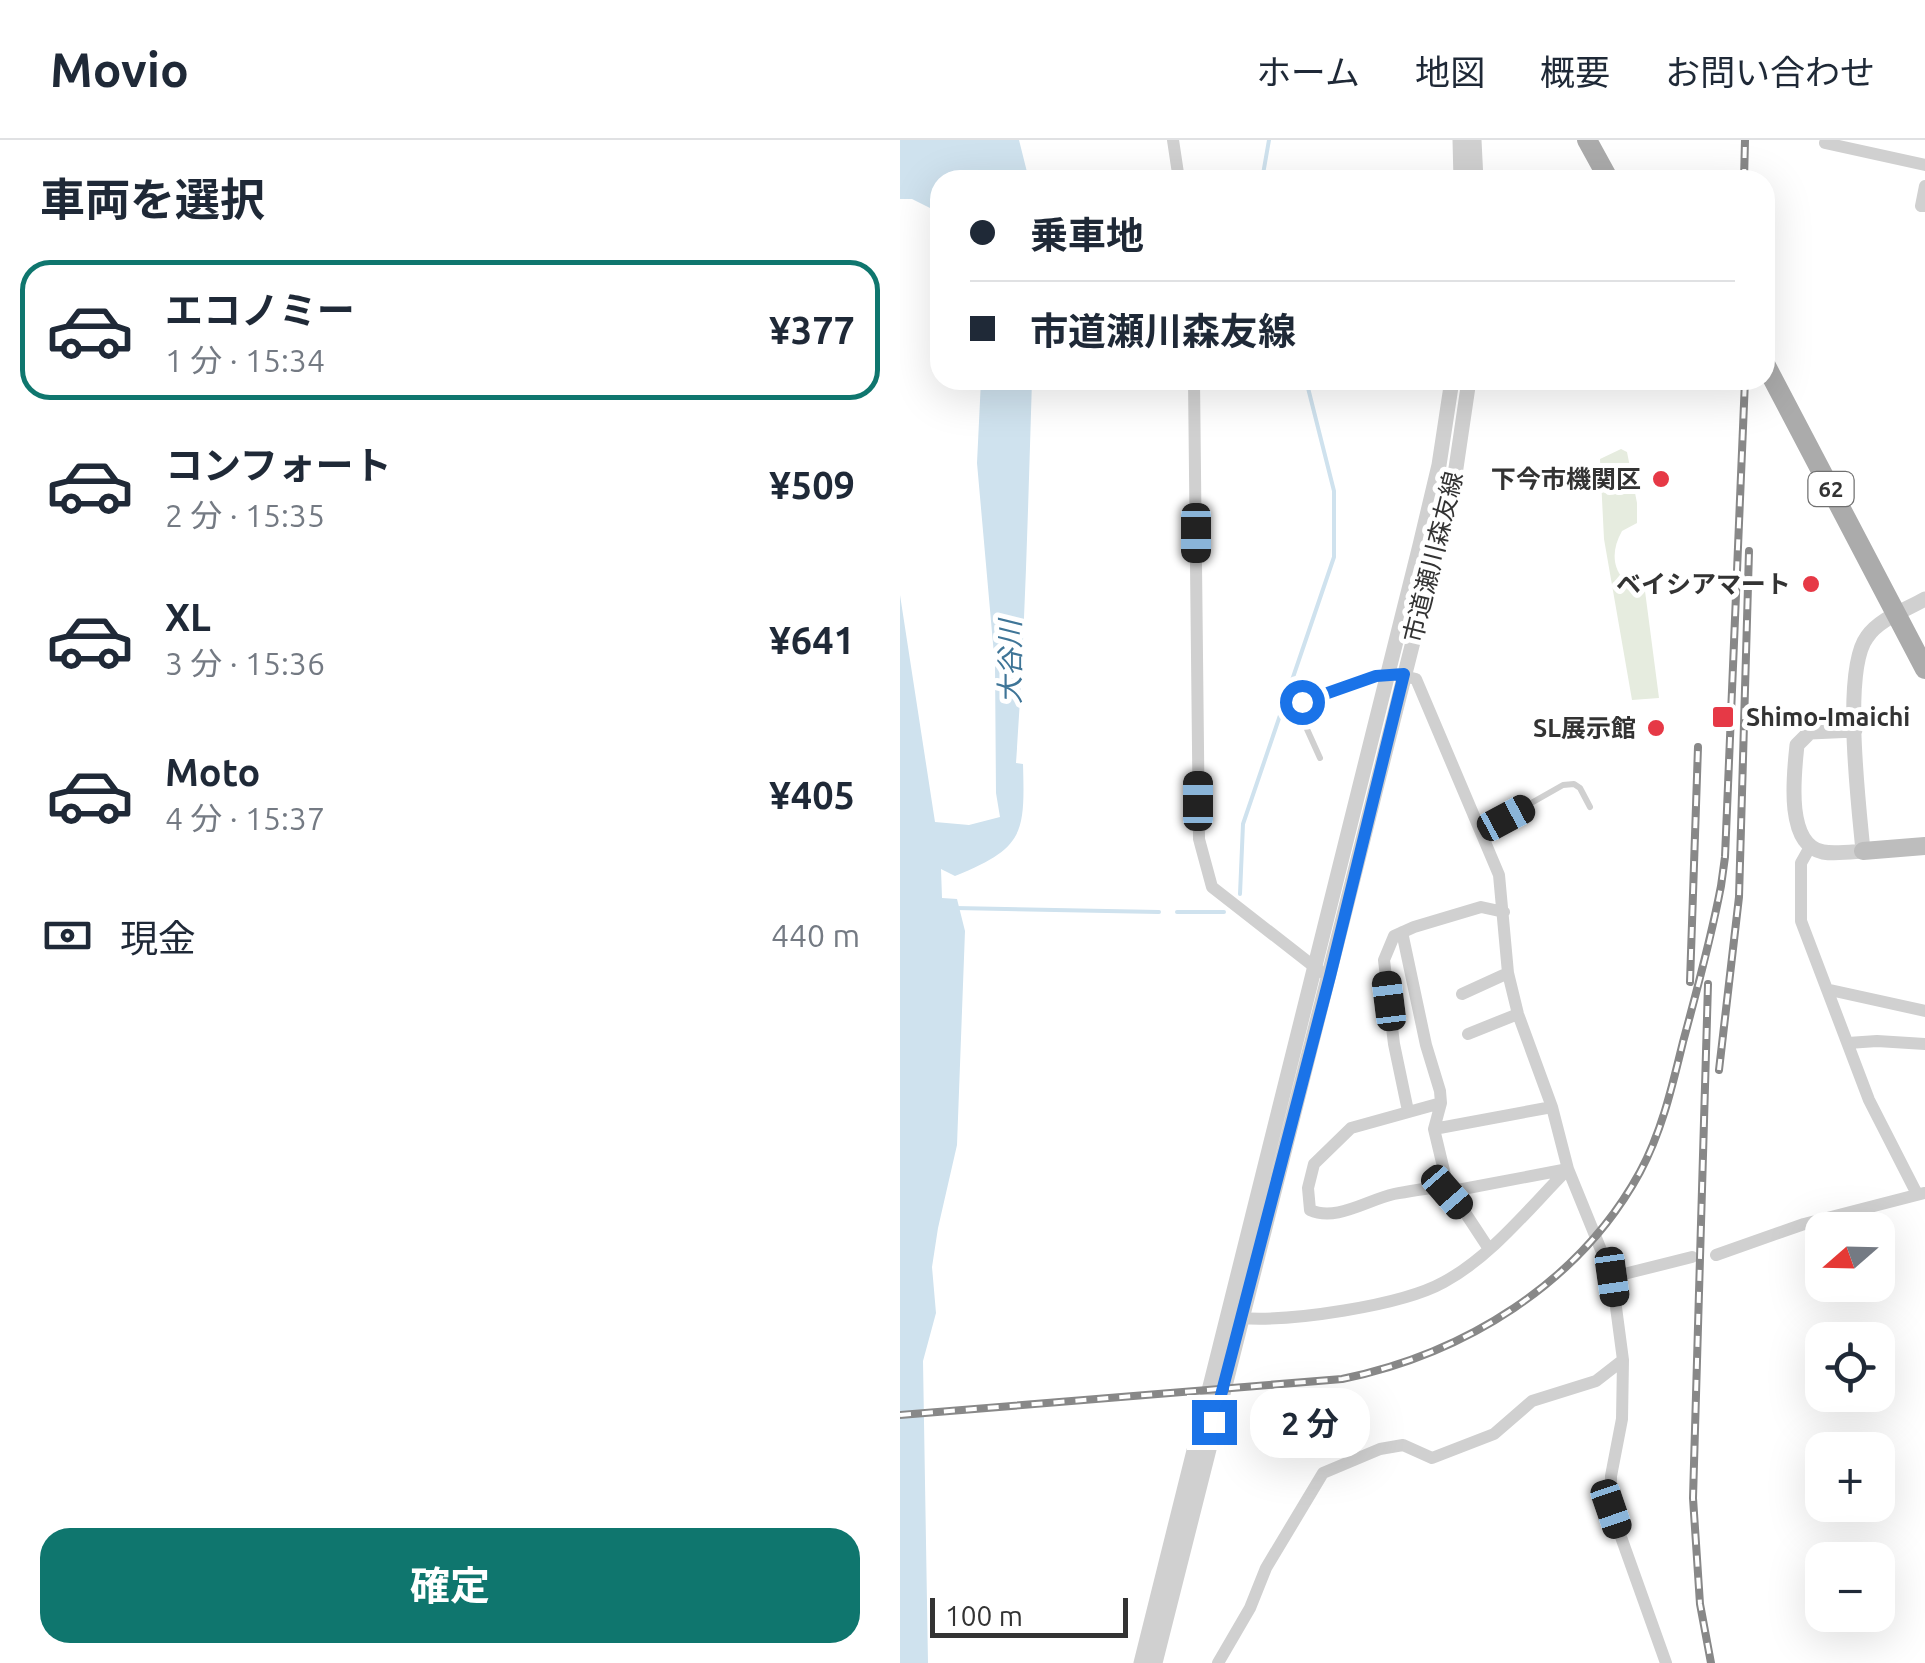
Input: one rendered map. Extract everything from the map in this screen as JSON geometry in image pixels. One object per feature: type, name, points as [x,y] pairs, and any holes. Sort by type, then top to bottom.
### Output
[{"type":"main road","points":[[1587,140],[1604,170]]},
{"type":"main road","name":"62","points":[[1775,383],[1925,668]]},
{"type":"main road","points":[[1863,852],[1925,846]]},
{"type":"street","points":[[1173,140],[1177,170]]},
{"type":"street","points":[[1460,140],[1461,170]]},
{"type":"street","points":[[1474,140],[1476,170]]},
{"type":"street","points":[[1825,142],[1874,146],[1925,164]]},
{"type":"street","points":[[1925,186],[1921,206],[1925,206]]},
{"type":"street","points":[[1194,390],[1199,839],[1212,887],[1322,973]]},
{"type":"street","name":"市道瀬川森友線","points":[[1155,1663],[1396,674],[1450,390]]},
{"type":"street","name":"市道瀬川森友線","points":[[1396,674],[1456,468],[1468,390]]},
{"type":"street","points":[[1855,730],[1810,732],[1797,745],[1796,815],[1800,836],[1810,847],[1824,852],[1863,852],[1854,691],[1859,651],[1872,630],[1925,599]]},
{"type":"street","points":[[1396,674],[1416,679],[1499,875],[1508,972],[1518,1014],[1552,1107],[1568,1169],[1612,1277],[1623,1360],[1622,1419],[1611,1476],[1611,1509],[1666,1663]]},
{"type":"street","points":[[1716,1256],[1804,1224],[1921,1193],[1869,1100],[1801,920],[1802,863],[1810,847]]},
{"type":"street","points":[[1408,1112],[1394,1044],[1384,960],[1394,936],[1481,907],[1504,912]]},
{"type":"street","points":[[1402,932],[1441,1102],[1434,1129],[1445,1174],[1444,1189],[1489,1249]]},
{"type":"street","points":[[1462,994],[1508,972]]},
{"type":"street","name":"市道瀬川森友線","points":[[1142,1663],[1322,973]]},
{"type":"street","points":[[1830,990],[1925,1011]]},
{"type":"street","points":[[1468,1034],[1518,1014]]},
{"type":"street","points":[[1848,1043],[1925,1044]]},
{"type":"street","points":[[1441,1102],[1352,1128],[1314,1164],[1308,1188],[1310,1210],[1320,1214],[1342,1212],[1392,1195],[1568,1169]]},
{"type":"street","points":[[1434,1129],[1552,1107]]},
{"type":"street","points":[[1240,1318],[1344,1310],[1443,1283],[1489,1249],[1568,1169]]},
{"type":"street","points":[[1612,1277],[1692,1257]]},
{"type":"street","points":[[1218,1663],[1250,1608],[1266,1568],[1323,1473],[1380,1449],[1403,1445],[1432,1458],[1494,1434],[1532,1400],[1596,1381],[1623,1360]]},
{"type":"lane","points":[[1320,758],[1297,706],[1396,674]]},
{"type":"lane","points":[[1482,831],[1563,786],[1574,784],[1580,788],[1590,808]]},
{"type":"shaded area","points":[[1621,449],[1627,452],[1637,523],[1622,531],[1615,559],[1627,582],[1645,591],[1659,698],[1632,700],[1604,539],[1600,459]]},
{"type":"water","points":[[900,140],[1019,140],[1026,170],[930,170],[930,208],[912,199],[900,199]]},
{"type":"water","name":"大谷川","points":[[981,390],[1032,390],[1016,763],[1023,764],[1021,823],[1016,836],[995,857],[955,876],[941,869],[942,898],[957,899],[965,931],[957,1145],[938,1228],[932,1267],[936,1313],[923,1361],[928,1663],[900,1663],[900,595],[935,822],[969,825],[1000,817],[996,793],[995,666],[977,463]]},
{"type":"waterway","points":[[1264,170],[1269,140]]},
{"type":"waterway","points":[[1240,894],[1243,824],[1334,557],[1334,491],[1309,390]]},
{"type":"waterway","points":[[955,908],[1159,912]]},
{"type":"waterway","points":[[1177,912],[1224,912]]},
{"type":"railway","points":[[1744,170],[1745,140]]},
{"type":"railway","points":[[900,1415],[1342,1379],[1387,1368],[1474,1332],[1514,1308],[1585,1248],[1615,1212],[1640,1172],[1660,1125],[1721,886],[1745,390]]},
{"type":"railway","points":[[1719,1070],[1739,897],[1749,551]]},
{"type":"railway","points":[[1690,982],[1698,747]]},
{"type":"railway","points":[[1708,984],[1693,1498],[1700,1604],[1711,1663]]},
{"type":"place","name":"下今市機関区","points":[[1661,479]]},
{"type":"place","name":"ベイシアマート","points":[[1811,584]]},
{"type":"place","name":"Shimo-Imaichi","points":[[1723,717]]},
{"type":"place","name":"SL展示館","points":[[1656,728]]},
{"type":"route","points":[[1214,1422],[1404,674],[1376,676],[1302,702]]}]
